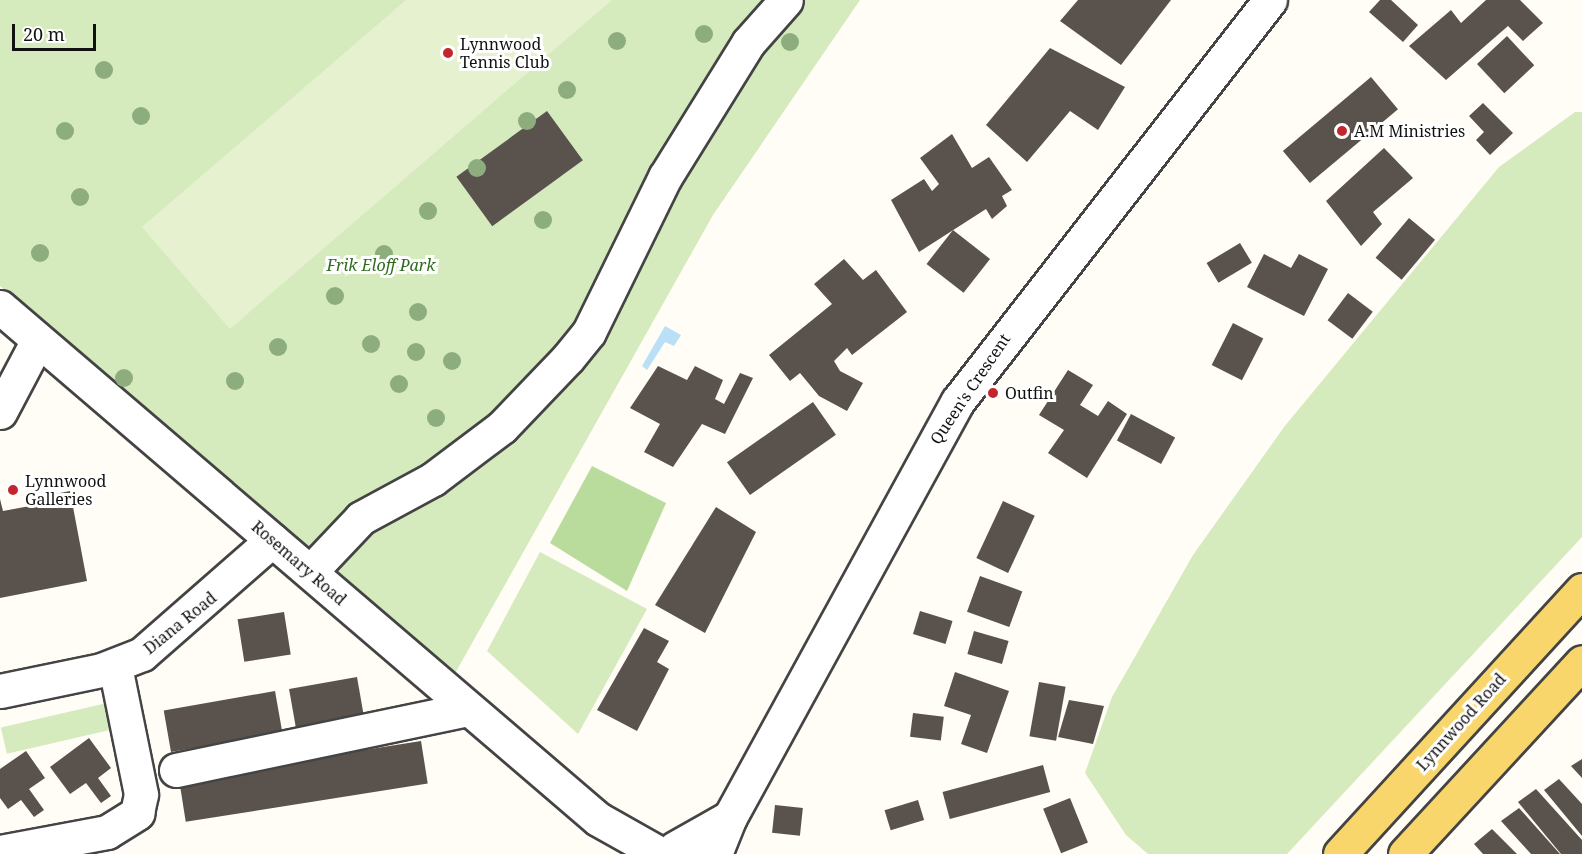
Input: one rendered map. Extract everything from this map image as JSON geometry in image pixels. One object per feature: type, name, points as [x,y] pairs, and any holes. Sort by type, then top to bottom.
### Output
[{"type":"main road","name":"Lynnwood Road","points":[[1340,854],[1582,590]]},
{"type":"main road","points":[[1405,854],[1582,662]]},
{"type":"street","points":[[310,572],[361,519],[433,479],[502,427],[568,358],[588,332],[665,177],[748,43],[786,0]]},
{"type":"street","name":"Queen's Crescent","points":[[715,854],[730,817],[958,401],[1269,0]]},
{"type":"street","name":"Rosemary Road","points":[[0,307],[598,819],[667,852]]},
{"type":"street","points":[[0,412],[38,340]]},
{"type":"street","name":"Diana Road","points":[[0,691],[115,666],[155,645],[273,540]]},
{"type":"street","points":[[0,852],[107,832],[137,813],[141,794],[115,666]]},
{"type":"street","points":[[176,770],[469,709]]},
{"type":"street","points":[[667,852],[730,817]]},
{"type":"street","name":"Rosemary Road","points":[[598,819],[620,854]]},
{"type":"green space","name":"Frik Eloff Park","points":[[0,0],[860,0],[713,215],[453,677],[0,286]]},
{"type":"green space","points":[[406,0],[612,0],[230,329],[142,227]]},
{"type":"green space","points":[[1575,112],[1582,112],[1582,537],[1287,854],[1148,854],[1126,835],[1085,773],[1112,697],[1193,555],[1284,427],[1499,167]]},
{"type":"green space","points":[[592,466],[666,503],[627,591],[550,543]]},
{"type":"green space","points":[[540,552],[647,609],[578,734],[487,651]]},
{"type":"green space","points":[[107,703],[113,729],[7,754],[1,728]]},
{"type":"water","points":[[665,326],[681,335],[674,346],[665,342],[647,370],[642,366]]},
{"type":"building","points":[[1078,0],[1171,0],[1121,65],[1060,21]]},
{"type":"building","points":[[1380,0],[1391,0],[1418,25],[1403,42],[1369,12]]},
{"type":"building","points":[[1486,0],[1520,0],[1543,23],[1523,41],[1508,26],[1446,80],[1409,46],[1451,10],[1461,23]]},
{"type":"building","points":[[1507,36],[1534,65],[1504,93],[1477,64]]},
{"type":"building","points":[[1050,48],[1125,87],[1098,130],[1070,111],[1027,162],[986,125]]},
{"type":"building","name":"A.M Ministries","points":[[1371,77],[1398,109],[1310,183],[1283,151]]},
{"type":"building","points":[[1483,103],[1513,133],[1490,155],[1476,140],[1484,132],[1469,116]]},
{"type":"building","points":[[547,111],[583,160],[492,226],[456,177]]},
{"type":"building","points":[[952,134],[972,168],[989,157],[1012,190],[1002,196],[1007,206],[992,219],[986,209],[919,252],[891,200],[924,179],[932,191],[939,184],[920,158]]},
{"type":"building","name":"A.M Ministries","points":[[1384,148],[1413,178],[1373,212],[1382,224],[1361,246],[1326,201]]},
{"type":"building","points":[[1409,218],[1435,240],[1402,280],[1376,258]]},
{"type":"building","points":[[953,230],[990,259],[964,293],[927,264]]},
{"type":"building","points":[[1240,243],[1252,263],[1218,283],[1207,263]]},
{"type":"building","points":[[1264,254],[1291,268],[1299,254],[1328,269],[1304,316],[1247,287]]},
{"type":"building","points":[[844,259],[863,280],[876,270],[907,312],[852,355],[847,348],[834,361],[840,371],[863,383],[847,411],[819,396],[800,373],[790,381],[769,355],[832,304],[814,284]]},
{"type":"building","points":[[1348,293],[1373,312],[1352,339],[1328,320]]},
{"type":"building","points":[[1233,323],[1263,338],[1242,380],[1212,365]]},
{"type":"building","points":[[658,366],[687,380],[695,366],[723,380],[715,399],[724,404],[740,373],[753,378],[725,434],[702,424],[673,467],[644,452],[660,424],[630,408]]},
{"type":"building","points":[[1068,370],[1093,385],[1080,405],[1098,416],[1108,401],[1127,414],[1087,478],[1048,453],[1064,430],[1039,415]]},
{"type":"building","points":[[813,402],[836,435],[750,495],[727,462]]},
{"type":"building","points":[[1131,414],[1175,437],[1161,464],[1117,440]]},
{"type":"building","points":[[70,491],[87,581],[0,598],[0,499],[3,511],[46,503],[45,496]]},
{"type":"building","points":[[1003,501],[1035,516],[1008,573],[976,558]]},
{"type":"building","points":[[716,507],[756,532],[705,633],[655,605]]},
{"type":"building","points":[[980,576],[1022,591],[1009,627],[967,612]]},
{"type":"building","points":[[920,611],[953,621],[945,644],[913,634]]},
{"type":"building","points":[[284,612],[291,654],[244,662],[238,619]]},
{"type":"building","points":[[644,628],[669,641],[657,662],[669,669],[637,731],[597,710]]},
{"type":"building","points":[[974,631],[1009,641],[1002,664],[967,654]]},
{"type":"building","points":[[955,672],[1009,691],[987,753],[961,744],[971,715],[944,706]]},
{"type":"building","points":[[357,677],[364,717],[296,729],[289,689]]},
{"type":"building","points":[[1039,682],[1066,687],[1056,741],[1029,736]]},
{"type":"building","points":[[275,691],[282,732],[171,752],[164,711]]},
{"type":"building","points":[[1069,700],[1104,706],[1093,744],[1058,737]]},
{"type":"building","points":[[913,713],[944,717],[941,741],[910,737]]},
{"type":"building","points":[[89,738],[111,768],[98,778],[111,796],[101,803],[86,783],[70,794],[50,767]]},
{"type":"building","points":[[421,741],[428,783],[186,822],[179,779]]},
{"type":"building","points":[[26,751],[45,778],[29,789],[44,810],[34,817],[21,800],[8,809],[0,798],[0,769]]},
{"type":"building","points":[[1582,759],[1582,778],[1571,766]]},
{"type":"building","points":[[1043,765],[1050,792],[950,819],[943,792]]},
{"type":"building","points":[[1559,779],[1582,804],[1582,836],[1544,790]]},
{"type":"building","points":[[1536,789],[1582,840],[1582,854],[1561,854],[1518,802]]},
{"type":"building","points":[[1070,798],[1088,843],[1061,853],[1043,809]]},
{"type":"building","points":[[918,800],[924,820],[891,830],[885,810]]},
{"type":"building","points":[[775,805],[803,808],[800,836],[772,833]]},
{"type":"building","points":[[1519,808],[1560,854],[1531,854],[1501,821]]},
{"type":"building","points":[[1492,829],[1517,854],[1483,854],[1474,844]]},
{"type":"place","name":"Lynnwood Tennis Club","points":[[448,53]]},
{"type":"place","name":"A.M Ministries","points":[[1342,131]]},
{"type":"place","name":"Outfin","points":[[993,393]]},
{"type":"place","name":"Lynnwood Galleries","points":[[13,490]]}]
